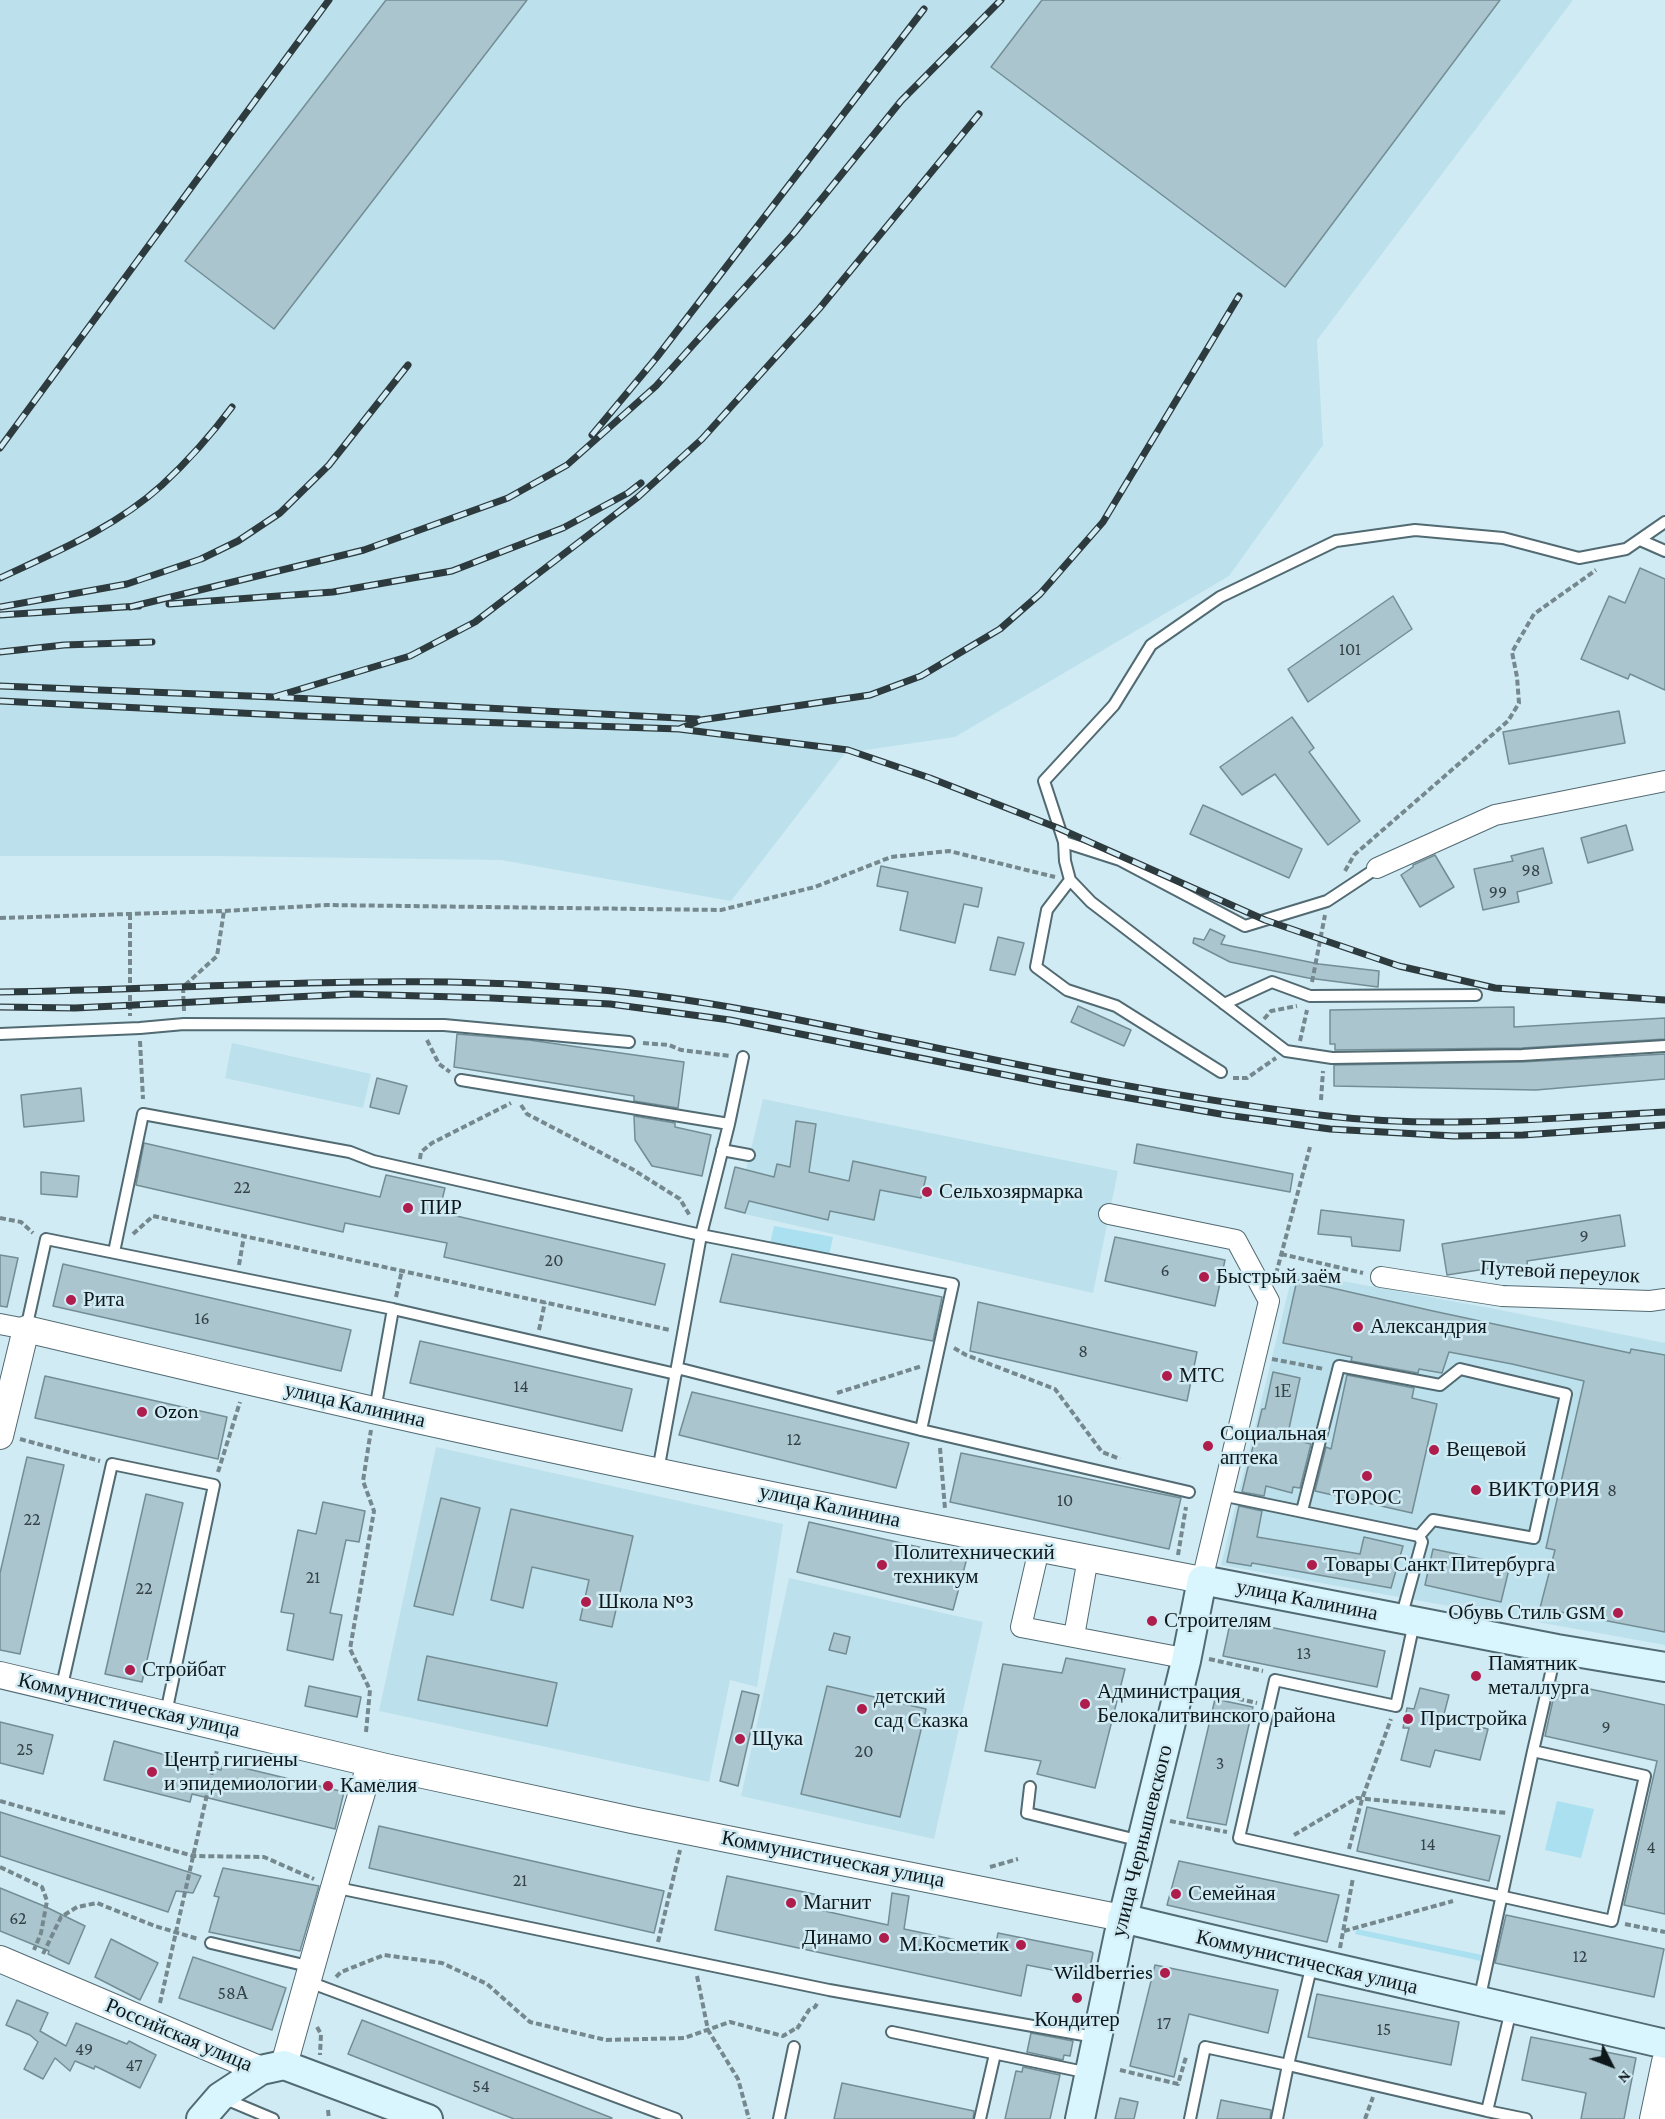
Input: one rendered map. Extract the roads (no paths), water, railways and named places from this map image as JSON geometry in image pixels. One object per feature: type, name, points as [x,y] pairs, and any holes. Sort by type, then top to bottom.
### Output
[{"type":"main road","name":"улица Калинина","points":[[1202,1580],[1557,1649],[1665,1667]]},
{"type":"main road","name":"улица Чернышевского","points":[[1080,2119],[1122,1918],[1141,1841],[1197,1660],[1202,1580]]},
{"type":"main road","name":"Коммунистическая улица","points":[[1122,1918],[1312,1964],[1511,2007],[1665,2044]]},
{"type":"main road","points":[[201,2119],[220,2097],[273,2067]]},
{"type":"main road","name":"Российская улица","points":[[273,2067],[428,2119]]},
{"type":"street","points":[[1377,868],[1495,815],[1665,781]]},
{"type":"street","name":"улица Чернышевского","points":[[1109,1214],[1236,1240],[1269,1301],[1202,1580]]},
{"type":"street","name":"Путевой переулок","points":[[1382,1277],[1503,1296],[1650,1301],[1665,1299]]},
{"type":"street","name":"улица Калинина","points":[[0,1324],[373,1417],[658,1471],[1202,1580]]},
{"type":"street","points":[[0,1435],[26,1329]]},
{"type":"street","points":[[1039,1549],[1021,1627],[1197,1660]]},
{"type":"street","points":[[1074,1636],[1088,1558]]},
{"type":"street","name":"Коммунистическая улица","points":[[0,1675],[369,1763],[632,1820],[1122,1918]]},
{"type":"street","points":[[273,2067],[315,1979],[333,1887],[369,1763]]},
{"type":"street","name":"Российская улица","points":[[0,1959],[273,2067]]},
{"type":"street","points":[[1653,2119],[1665,2062]]},
{"type":"lane","points":[[1665,522],[1626,549],[1578,558],[1503,538],[1415,530],[1336,541],[1220,597],[1151,645],[1114,705],[1044,782],[1064,842],[1065,861],[1070,880],[1091,902],[1286,1052],[1324,1057],[1522,1055],[1665,1046]]},
{"type":"lane","points":[[1640,540],[1665,551]]},
{"type":"lane","points":[[1064,842],[1120,860],[1245,926],[1327,901],[1377,868]]},
{"type":"lane","points":[[1070,880],[1047,910],[1036,967],[1067,990],[1116,1006],[1221,1072]]},
{"type":"lane","points":[[1224,1004],[1272,981],[1310,996],[1476,995]]},
{"type":"lane","points":[[0,1034],[184,1024],[444,1025],[629,1042]]},
{"type":"lane","points":[[658,1471],[701,1235],[743,1057]]},
{"type":"lane","points":[[461,1080],[729,1124]]},
{"type":"lane","points":[[114,1252],[143,1114],[350,1152],[373,1161],[701,1235],[953,1284],[921,1430]]},
{"type":"lane","points":[[722,1150],[749,1155]]},
{"type":"lane","points":[[26,1329],[46,1239],[393,1309],[676,1371],[1189,1492]]},
{"type":"lane","points":[[373,1417],[393,1309]]},
{"type":"lane","points":[[1302,1511],[1339,1366],[1440,1385],[1460,1369],[1566,1394],[1534,1538],[1433,1520],[1419,1536]]},
{"type":"lane","points":[[61,1690],[112,1464],[214,1485],[166,1713]]},
{"type":"lane","points":[[1221,1495],[1419,1536]]},
{"type":"lane","points":[[1419,1536],[1422,1542],[1396,1706],[1275,1680],[1239,1838],[1612,1921],[1645,1776],[1533,1751]]},
{"type":"lane","points":[[1479,2001],[1557,1649]]},
{"type":"lane","points":[[1030,1786],[1027,1813],[1141,1841]]},
{"type":"lane","points":[[333,1887],[829,1989],[1097,2037]]},
{"type":"lane","points":[[211,1943],[315,1979],[676,2119]]},
{"type":"lane","points":[[1277,2119],[1312,1964]]},
{"type":"lane","points":[[1487,2111],[1511,2007]]},
{"type":"lane","points":[[892,2032],[1090,2073]]},
{"type":"lane","points":[[1190,2119],[1206,2047],[1526,2119]]},
{"type":"lane","points":[[779,2119],[794,2048]]},
{"type":"lane","points":[[980,2119],[995,2054]]},
{"type":"lane","points":[[220,2097],[273,2119]]},
{"type":"railway","points":[[0,448],[329,0]]},
{"type":"railway","points":[[130,607],[364,550],[508,498],[567,465],[656,386],[794,233],[901,101],[1001,0]]},
{"type":"railway","points":[[592,435],[657,357],[924,9]]},
{"type":"railway","points":[[274,697],[410,656],[475,622],[638,497],[702,439],[819,309],[979,114]]},
{"type":"railway","points":[[0,701],[301,716],[679,729],[701,720],[870,695],[921,676],[1000,629],[1040,594],[1103,522],[1239,296]]},
{"type":"railway","points":[[0,607],[127,584],[201,559],[238,541],[280,513],[329,465],[408,365]]},
{"type":"railway","points":[[0,578],[85,538],[144,500],[190,457],[232,407]]},
{"type":"railway","points":[[169,604],[333,592],[452,571],[563,528],[628,493],[641,483]]},
{"type":"railway","points":[[0,615],[139,606]]},
{"type":"railway","points":[[0,652],[64,645],[152,642]]},
{"type":"railway","points":[[0,686],[274,697],[698,719]]},
{"type":"railway","points":[[679,729],[848,750],[930,778],[1058,828],[1265,920],[1399,966],[1495,988],[1665,1000]]},
{"type":"railway","points":[[0,992],[329,982],[493,983],[575,988],[657,996],[721,1006],[1120,1084],[1224,1102],[1328,1116],[1370,1120],[1454,1122],[1665,1112]]},
{"type":"railway","points":[[0,1007],[75,1008],[353,994],[610,1004],[730,1020],[1061,1086],[1226,1115],[1330,1129],[1454,1136],[1523,1135],[1665,1125]]},
{"type":"place","name":"Сельхозярмарка","points":[[927,1192]]},
{"type":"place","name":"ПИР","points":[[408,1208]]},
{"type":"place","name":"Быстрый заём","points":[[1204,1277]]},
{"type":"place","name":"Рита","points":[[71,1300]]},
{"type":"place","name":"Александрия","points":[[1358,1327]]},
{"type":"place","name":"МТС","points":[[1167,1376]]},
{"type":"place","name":"Ozon","points":[[142,1412]]},
{"type":"place","name":"Социальная аптека","points":[[1208,1446]]},
{"type":"place","name":"Вещевой","points":[[1434,1450]]},
{"type":"place","name":"ТОРОС","points":[[1367,1476]]},
{"type":"place","name":"ВИКТОРИЯ","points":[[1476,1490]]},
{"type":"place","name":"Политехнический техникум","points":[[882,1565]]},
{"type":"place","name":"Товары Санкт Питербурга","points":[[1312,1565]]},
{"type":"place","name":"Школа №3","points":[[586,1602]]},
{"type":"place","name":"Обувь Стиль GSM","points":[[1618,1613]]},
{"type":"place","name":"Строителям","points":[[1152,1621]]},
{"type":"place","name":"Стройбат","points":[[130,1670]]},
{"type":"place","name":"Памятник металлурга","points":[[1476,1676]]},
{"type":"place","name":"Администрация Белокалитвинского района","points":[[1085,1704]]},
{"type":"place","name":"детский сад Сказка","points":[[862,1709]]},
{"type":"place","name":"Пристройка","points":[[1408,1719]]},
{"type":"place","name":"Щука","points":[[740,1739]]},
{"type":"place","name":"Центр гигиены и эпидемиологии","points":[[152,1772]]},
{"type":"place","name":"Камелия","points":[[328,1786]]},
{"type":"place","name":"Семейная","points":[[1176,1894]]},
{"type":"place","name":"Магнит","points":[[791,1903]]},
{"type":"place","name":"Динамо","points":[[884,1938]]},
{"type":"place","name":"М.Косметик","points":[[1021,1945]]},
{"type":"place","name":"Wildberries","points":[[1165,1973]]},
{"type":"place","name":"Кондитер","points":[[1077,1998]]}]
